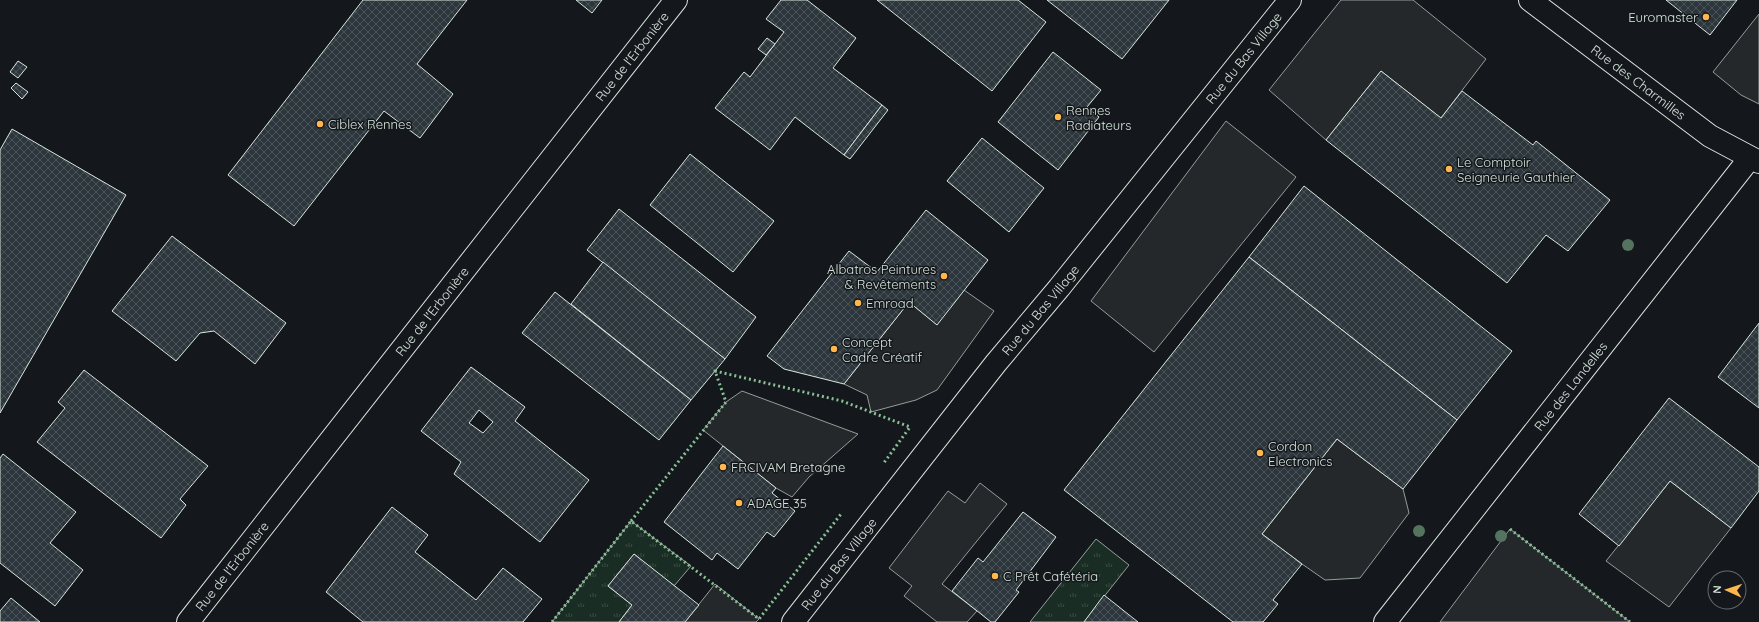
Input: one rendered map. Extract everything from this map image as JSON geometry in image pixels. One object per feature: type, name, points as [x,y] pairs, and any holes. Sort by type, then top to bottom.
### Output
[{"type":"street","name":"Rue de l'Erbonière","points":[[188,622],[676,0]]},
{"type":"street","name":"Rue du Bas Village","points":[[793,622],[996,363],[1290,0]]},
{"type":"street","name":"Rue des Charmilles","points":[[1530,0],[1710,136],[1755,160]]},
{"type":"street","name":"Rue des Landelles","points":[[1385,622],[1755,160]]},
{"type":"green space","points":[[631,521],[691,566],[674,586],[634,554],[608,586],[632,605],[619,622],[552,622]]},
{"type":"green space","points":[[1096,539],[1129,565],[1084,622],[1030,622]]},
{"type":"shaded area","points":[[1341,0],[1413,0],[1486,59],[1441,118],[1381,71],[1326,140],[1269,90]]},
{"type":"shaded area","points":[[1759,14],[1759,104],[1741,95],[1713,72]]},
{"type":"shaded area","points":[[1226,121],[1296,177],[1154,352],[1091,301]]},
{"type":"shaded area","points":[[964,290],[994,311],[937,390],[916,400],[871,412],[867,395],[844,384],[909,302],[936,324]]},
{"type":"shaded area","points":[[742,391],[858,434],[809,477],[792,497],[776,488],[703,430],[726,402]]},
{"type":"shaded area","points":[[1337,439],[1403,489],[1409,513],[1360,578],[1325,580],[1262,534]]},
{"type":"shaded area","points":[[1670,481],[1731,528],[1669,607],[1606,561]]},
{"type":"shaded area","points":[[980,483],[1007,504],[942,584],[977,611],[967,622],[937,622],[904,596],[912,586],[889,568],[948,491],[965,503]]},
{"type":"shaded area","points":[[1510,529],[1630,622],[1440,622]]},
{"type":"shaded area","points":[[715,584],[759,619],[756,622],[685,622]]},
{"type":"building","name":"Ciblex Rennes","points":[[363,0],[467,0],[417,64],[453,94],[420,138],[384,111],[294,226],[228,175]]},
{"type":"building","points":[[576,0],[602,0],[592,13]]},
{"type":"building","points":[[781,0],[807,0],[856,38],[833,68],[882,105],[844,155],[795,117],[770,150],[715,108],[744,72],[750,77],[784,32],[766,19]]},
{"type":"building","points":[[877,0],[1018,0],[1046,22],[992,91]]},
{"type":"building","points":[[1047,0],[1169,0],[1122,59]]},
{"type":"building","name":"Euromaster","points":[[1666,0],[1737,0],[1710,35]]},
{"type":"building","points":[[767,38],[775,44],[766,55],[758,49]]},
{"type":"building","points":[[1053,52],[1101,90],[1087,107],[1099,117],[1058,170],[998,122]]},
{"type":"building","points":[[18,61],[27,67],[18,78],[10,72]]},
{"type":"building","points":[[1381,71],[1441,118],[1462,91],[1533,145],[1536,141],[1610,200],[1568,251],[1546,235],[1507,283],[1326,140]]},
{"type":"building","points":[[16,83],[28,92],[22,99],[11,88]]},
{"type":"building","points":[[882,105],[888,110],[850,159],[844,155]]},
{"type":"building","points":[[12,129],[126,195],[0,413],[0,150]]},
{"type":"building","points":[[982,138],[1044,188],[1009,232],[947,181]]},
{"type":"building","points":[[690,154],[774,221],[733,272],[650,205]]},
{"type":"building","points":[[1304,186],[1512,351],[1457,420],[1249,257]]},
{"type":"building","points":[[619,209],[756,317],[725,359],[587,250]]},
{"type":"building","points":[[926,210],[988,260],[937,325],[909,302],[844,384],[784,369],[767,356],[849,251],[877,272]]},
{"type":"building","points":[[172,236],[286,323],[255,364],[214,331],[200,333],[176,361],[112,311]]},
{"type":"building","points":[[1249,257],[1457,420],[1403,489],[1337,439],[1262,534],[1302,564],[1273,600],[1278,604],[1263,622],[1233,622],[1064,490]]},
{"type":"building","points":[[603,262],[725,359],[691,400],[571,304]]},
{"type":"building","points":[[555,292],[691,400],[659,440],[522,333]]},
{"type":"building","points":[[1759,323],[1759,408],[1718,377]]},
{"type":"building","points":[[471,367],[525,407],[515,421],[589,480],[540,542],[454,474],[461,462],[421,431]],"holes":[[[479,410],[493,422],[483,433],[469,423]]]},
{"type":"building","points":[[84,370],[208,466],[180,499],[186,505],[161,538],[37,442],[65,408],[58,402]]},
{"type":"building","points":[[1669,398],[1759,467],[1759,491],[1731,528],[1670,481],[1619,546],[1579,514]]},
{"type":"building","points":[[723,446],[776,488],[772,493],[795,511],[774,537],[767,532],[738,569],[717,553],[712,560],[664,522]]},
{"type":"building","points":[[3,454],[76,512],[50,543],[83,570],[55,606],[0,563],[0,458]]},
{"type":"building","points":[[392,507],[428,535],[415,552],[476,600],[503,568],[542,599],[523,622],[363,622],[326,592]]},
{"type":"building","name":"C Prêt Cafétéria","points":[[1023,512],[1056,537],[1016,590],[1019,592],[995,622],[991,622],[952,591],[978,558],[983,562]]},
{"type":"building","points":[[634,554],[699,605],[685,622],[619,622],[632,605],[608,586]]},
{"type":"building","points":[[1104,595],[1138,622],[1084,622]]},
{"type":"building","points":[[11,598],[40,622],[0,622],[0,611]]},
{"type":"hedge","points":[[631,521],[726,402],[715,371],[842,401],[910,427],[883,464]]},
{"type":"hedge","points":[[552,622],[631,521],[759,619],[841,514]]},
{"type":"hedge","points":[[1510,529],[1630,622]]},
{"type":"place","name":"Euromaster","points":[[1706,17]]},
{"type":"place","name":"Rennes Radiateurs","points":[[1058,117]]},
{"type":"place","name":"Ciblex Rennes","points":[[320,124]]},
{"type":"place","name":"Le Comptoir Seigneurie Gauthier","points":[[1449,169]]},
{"type":"place","name":"Albatros Peintures & Revêtements","points":[[944,276]]},
{"type":"place","name":"Emroad","points":[[858,303]]},
{"type":"place","name":"Concept Cadre Créatif","points":[[834,349]]},
{"type":"place","name":"Cordon Electronics","points":[[1260,453]]},
{"type":"place","name":"FRCIVAM Bretagne","points":[[723,467]]},
{"type":"place","name":"ADAGE 35","points":[[739,503]]},
{"type":"place","name":"C Prêt Cafétéria","points":[[995,576]]}]
